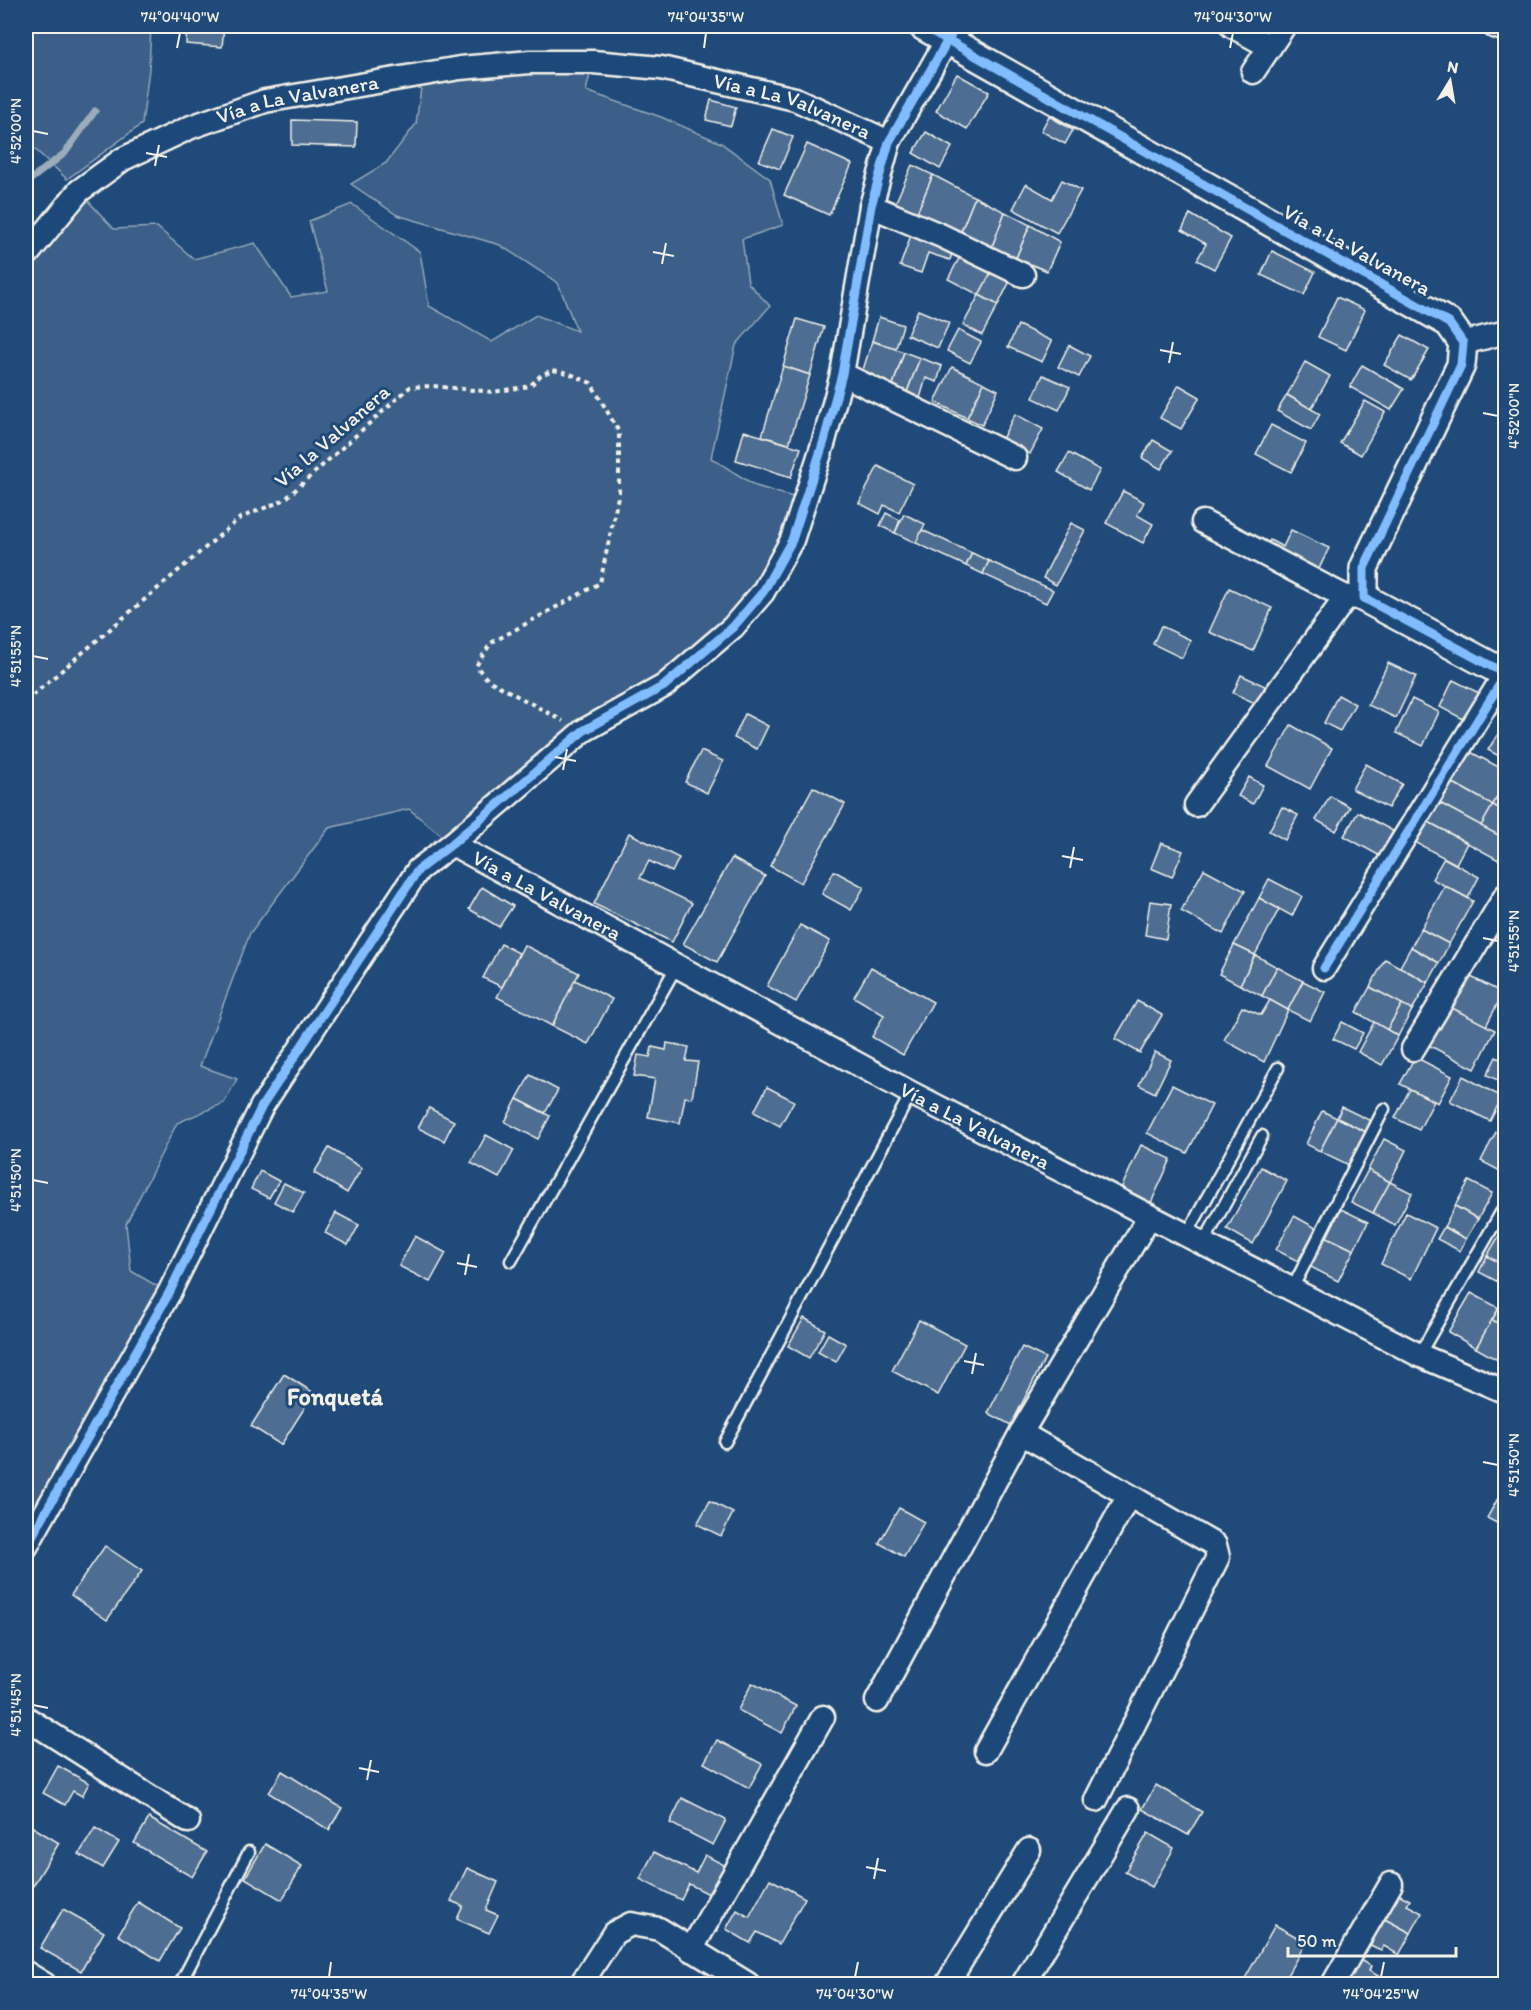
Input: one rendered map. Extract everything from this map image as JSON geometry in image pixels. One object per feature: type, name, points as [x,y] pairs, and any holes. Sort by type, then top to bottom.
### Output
[{"type":"street","points":[[923,26],[952,32]]},
{"type":"street","points":[[1232,26],[1270,47]]},
{"type":"street","points":[[1253,72],[1284,26]]},
{"type":"street","points":[[1494,26],[1506,30]]},
{"type":"street","name":"Vía a La Valvanera","points":[[26,256],[80,191],[123,159],[191,127],[265,101],[460,68],[540,62],[593,62],[661,68],[795,99],[889,142],[952,32],[1449,323],[1463,343]]},
{"type":"street","points":[[26,1547],[169,1293],[262,1106],[418,870],[452,844],[583,731],[664,686],[733,627],[762,592],[792,540],[842,374],[871,206],[889,142]]},
{"type":"street","points":[[871,206],[942,236],[1023,275]]},
{"type":"street","points":[[1196,805],[1355,598],[1364,568],[1461,365],[1463,343],[1506,332]]},
{"type":"street","points":[[842,374],[1016,458]]},
{"type":"street","points":[[1203,522],[1506,674],[1324,968]]},
{"type":"street","name":"Vía a La Valvanera","points":[[452,844],[911,1093],[1149,1217],[1419,1354],[1506,1392]]},
{"type":"street","points":[[1413,1049],[1506,895]]},
{"type":"street","points":[[877,1701],[1021,1434],[1149,1217]]},
{"type":"street","points":[[1021,1434],[1128,1497],[1206,1537],[1215,1545],[1218,1557],[1096,1800]]},
{"type":"street","points":[[986,1751],[1128,1497]]},
{"type":"street","points":[[691,1950],[823,1717]]},
{"type":"street","points":[[26,1718],[188,1821]]},
{"type":"street","points":[[1023,1984],[1128,1809]]},
{"type":"street","points":[[947,1984],[1029,1850]]},
{"type":"street","points":[[1333,1984],[1392,1884]]},
{"type":"street","points":[[581,1984],[614,1933],[632,1923],[659,1929],[748,1984]]},
{"type":"street","points":[[26,1973],[44,1984]]},
{"type":"lane","points":[[511,1262],[676,967]]},
{"type":"lane","points":[[1195,1240],[1278,1068]]},
{"type":"lane","points":[[725,1442],[911,1093]]},
{"type":"lane","points":[[1292,1289],[1384,1109]]},
{"type":"lane","points":[[1195,1240],[1262,1136]]},
{"type":"lane","points":[[1419,1354],[1506,1204]]},
{"type":"lane","points":[[180,1984],[249,1852]]},
{"type":"shaded area","points":[[26,26],[151,26],[149,69],[142,124],[67,179],[26,141]]},
{"type":"shaded area","points":[[593,62],[586,91],[661,117],[721,143],[770,179],[783,225],[742,239],[748,283],[770,306],[736,345],[711,458],[756,486],[806,501],[733,627],[583,731],[452,844],[409,809],[329,828],[250,933],[200,1066],[237,1079],[224,1103],[177,1123],[126,1224],[131,1271],[169,1293],[26,1547],[26,256],[79,191],[114,229],[157,227],[194,259],[255,243],[291,297],[328,291],[309,221],[352,204],[420,252],[429,306],[492,342],[536,315],[577,331],[558,283],[500,245],[397,215],[351,184],[386,163],[416,124],[423,74]]},
{"type":"building","points":[[187,26],[224,26],[222,47],[186,44]]},
{"type":"building","points":[[957,74],[989,92],[967,129],[936,111]]},
{"type":"building","points":[[711,100],[736,107],[731,126],[706,120]]},
{"type":"building","points":[[1049,116],[1073,130],[1065,144],[1041,131]]},
{"type":"building","points":[[292,120],[357,122],[356,147],[292,145]]},
{"type":"building","points":[[773,129],[793,137],[780,169],[759,161]]},
{"type":"building","points":[[926,132],[952,147],[940,169],[913,153]]},
{"type":"building","points":[[807,144],[852,164],[829,215],[784,195]]},
{"type":"building","points":[[912,165],[933,175],[916,215],[894,206]]},
{"type":"building","points":[[933,175],[975,197],[960,234],[916,215]]},
{"type":"building","points":[[1062,180],[1081,190],[1057,233],[1013,209],[1026,184],[1052,199]]},
{"type":"building","points":[[975,197],[1005,212],[992,247],[960,234]]},
{"type":"building","points":[[1005,212],[1030,225],[1016,258],[992,247]]},
{"type":"building","points":[[1190,214],[1231,238],[1214,269],[1197,260],[1206,244],[1182,230]]},
{"type":"building","points":[[1030,225],[1060,242],[1047,271],[1016,258]]},
{"type":"building","points":[[912,232],[954,246],[950,260],[928,253],[921,273],[900,266]]},
{"type":"building","points":[[1272,251],[1315,272],[1304,295],[1261,275]]},
{"type":"building","points":[[962,253],[993,269],[979,295],[948,279]]},
{"type":"building","points":[[993,269],[1011,279],[998,305],[979,295]]},
{"type":"building","points":[[979,295],[998,305],[982,335],[963,325]]},
{"type":"building","points":[[1337,297],[1365,310],[1346,350],[1318,337]]},
{"type":"building","points":[[918,310],[949,323],[938,348],[907,335]]},
{"type":"building","points":[[879,317],[903,325],[896,348],[872,341]]},
{"type":"building","points":[[797,319],[824,327],[810,375],[783,366]]},
{"type":"building","points":[[1018,325],[1052,341],[1042,362],[1008,347]]},
{"type":"building","points":[[958,330],[981,342],[970,363],[947,351]]},
{"type":"building","points":[[1402,335],[1429,350],[1411,380],[1384,365]]},
{"type":"building","points":[[872,341],[904,352],[893,385],[863,370]]},
{"type":"building","points":[[1069,345],[1090,356],[1079,377],[1058,367]]},
{"type":"building","points":[[904,352],[920,358],[907,392],[893,385]]},
{"type":"building","points":[[920,358],[942,366],[937,382],[926,378],[920,398],[907,392]]},
{"type":"building","points":[[1305,362],[1330,376],[1311,409],[1287,395]]},
{"type":"building","points":[[1362,365],[1404,389],[1391,410],[1350,387]]},
{"type":"building","points":[[783,366],[810,375],[789,444],[762,436]]},
{"type":"building","points":[[952,367],[984,383],[967,418],[935,402]]},
{"type":"building","points":[[1043,375],[1070,387],[1059,410],[1033,398]]},
{"type":"building","points":[[984,383],[998,390],[982,425],[967,418]]},
{"type":"building","points":[[1179,385],[1200,397],[1181,429],[1160,418]]},
{"type":"building","points":[[1287,395],[1320,414],[1311,430],[1277,411]]},
{"type":"building","points":[[1365,401],[1385,412],[1361,455],[1340,443]]},
{"type":"building","points":[[1015,414],[1043,429],[1030,454],[1002,439]]},
{"type":"building","points":[[1271,425],[1306,443],[1291,472],[1256,454]]},
{"type":"building","points":[[744,431],[801,448],[791,477],[736,460]]},
{"type":"building","points":[[1153,440],[1172,451],[1161,469],[1142,458]]},
{"type":"building","points":[[1069,453],[1100,470],[1089,490],[1058,472]]},
{"type":"building","points":[[878,466],[913,484],[899,512],[884,505],[880,514],[859,503]]},
{"type":"building","points":[[1123,491],[1144,502],[1137,515],[1153,524],[1143,543],[1106,523]]},
{"type":"building","points":[[886,513],[900,520],[895,533],[880,526]]},
{"type":"building","points":[[904,514],[925,524],[916,543],[895,533]]},
{"type":"building","points":[[1071,523],[1085,530],[1056,585],[1043,578]]},
{"type":"building","points":[[922,530],[972,553],[966,566],[916,543]]},
{"type":"building","points":[[1291,530],[1329,548],[1315,577],[1264,552],[1270,540],[1283,547]]},
{"type":"building","points":[[972,553],[989,561],[983,574],[966,566]]},
{"type":"building","points":[[989,561],[1053,590],[1046,603],[983,574]]},
{"type":"building","points":[[1229,588],[1272,608],[1253,651],[1209,632]]},
{"type":"building","points":[[1161,626],[1191,640],[1182,658],[1153,644]]},
{"type":"building","points":[[1388,663],[1416,676],[1396,718],[1368,705]]},
{"type":"building","points":[[1241,675],[1265,686],[1257,704],[1233,693]]},
{"type":"building","points":[[1453,680],[1481,694],[1467,721],[1440,707]]},
{"type":"building","points":[[1338,695],[1355,704],[1340,731],[1324,723]]},
{"type":"building","points":[[1412,699],[1439,712],[1423,746],[1396,733]]},
{"type":"building","points":[[745,714],[768,726],[757,749],[734,738]]},
{"type":"building","points":[[1506,721],[1506,760],[1488,750]]},
{"type":"building","points":[[1291,725],[1332,748],[1310,789],[1268,766]]},
{"type":"building","points":[[1463,748],[1506,771],[1506,781],[1493,805],[1446,779]]},
{"type":"building","points":[[701,751],[723,761],[707,793],[685,782]]},
{"type":"building","points":[[1366,764],[1402,784],[1388,808],[1352,789]]},
{"type":"building","points":[[1249,777],[1263,785],[1253,804],[1238,796]]},
{"type":"building","points":[[1446,779],[1493,805],[1481,826],[1434,800]]},
{"type":"building","points":[[813,787],[845,804],[801,883],[770,866]]},
{"type":"building","points":[[1500,791],[1506,793],[1506,812],[1493,805]]},
{"type":"building","points":[[1330,796],[1350,807],[1336,831],[1316,820]]},
{"type":"building","points":[[1434,800],[1506,839],[1506,864],[1423,819]]},
{"type":"building","points":[[1493,805],[1506,812],[1506,839],[1481,826]]},
{"type":"building","points":[[1282,807],[1298,815],[1285,840],[1269,831]]},
{"type":"building","points":[[1358,812],[1393,831],[1380,856],[1344,836]]},
{"type":"building","points":[[1423,819],[1467,843],[1456,864],[1411,840]]},
{"type":"building","points":[[629,833],[679,858],[672,872],[649,861],[640,878],[692,903],[672,942],[594,904]]},
{"type":"building","points":[[1161,843],[1183,851],[1172,877],[1151,868]]},
{"type":"building","points":[[732,858],[765,876],[717,962],[683,944]]},
{"type":"building","points":[[1444,858],[1479,877],[1468,898],[1432,879]]},
{"type":"building","points":[[1204,869],[1245,891],[1223,934],[1181,911]]},
{"type":"building","points":[[834,871],[864,887],[851,910],[822,894]]},
{"type":"building","points":[[1269,879],[1302,896],[1292,916],[1259,898]]},
{"type":"building","points":[[1445,886],[1473,901],[1449,944],[1421,929]]},
{"type":"building","points":[[482,887],[513,906],[499,927],[469,909]]},
{"type":"building","points":[[1259,898],[1279,909],[1255,955],[1234,945]]},
{"type":"building","points":[[1150,901],[1171,904],[1166,939],[1145,935]]},
{"type":"building","points":[[800,925],[830,941],[796,1002],[767,986]]},
{"type":"building","points":[[1421,929],[1449,944],[1439,963],[1411,947]]},
{"type":"building","points":[[501,944],[519,953],[502,987],[483,978]]},
{"type":"building","points":[[524,945],[579,973],[552,1026],[497,997]]},
{"type":"building","points":[[1234,945],[1255,955],[1240,985],[1219,974]]},
{"type":"building","points":[[1411,947],[1439,963],[1428,983],[1400,967]]},
{"type":"building","points":[[1255,955],[1277,967],[1262,996],[1240,985]]},
{"type":"building","points":[[1385,959],[1428,983],[1412,1010],[1370,987]]},
{"type":"building","points":[[871,967],[933,1002],[903,1055],[872,1037],[884,1015],[854,997]]},
{"type":"building","points":[[1277,967],[1303,981],[1288,1010],[1262,996]]},
{"type":"building","points":[[1465,974],[1503,993],[1486,1026],[1448,1006]]},
{"type":"building","points":[[575,980],[612,999],[588,1044],[552,1026]]},
{"type":"building","points":[[1303,981],[1325,992],[1310,1021],[1288,1010]]},
{"type":"building","points":[[1370,987],[1402,1004],[1387,1030],[1356,1012]]},
{"type":"building","points":[[1270,1000],[1288,1010],[1264,1062],[1224,1040],[1242,1007],[1261,1015]]},
{"type":"building","points":[[1137,1001],[1162,1015],[1140,1053],[1115,1039]]},
{"type":"building","points":[[1402,1004],[1412,1010],[1398,1036],[1387,1030]]},
{"type":"building","points":[[1448,1006],[1495,1030],[1475,1069],[1428,1045]]},
{"type":"building","points":[[1342,1022],[1363,1033],[1354,1049],[1333,1039]]},
{"type":"building","points":[[1374,1022],[1398,1036],[1382,1065],[1358,1052]]},
{"type":"building","points":[[667,1043],[689,1047],[686,1061],[698,1062],[692,1098],[685,1097],[680,1123],[648,1117],[655,1079],[634,1076],[638,1055],[650,1057],[652,1047],[666,1050]]},
{"type":"building","points":[[1155,1052],[1171,1060],[1155,1093],[1139,1085]]},
{"type":"building","points":[[1415,1057],[1452,1076],[1438,1103],[1400,1084]]},
{"type":"building","points":[[1496,1057],[1506,1062],[1506,1084],[1487,1075]]},
{"type":"building","points":[[530,1075],[558,1090],[545,1113],[517,1099]]},
{"type":"building","points":[[1463,1076],[1502,1097],[1490,1121],[1450,1101]]},
{"type":"building","points":[[1172,1085],[1212,1105],[1187,1153],[1147,1133]]},
{"type":"building","points":[[767,1087],[794,1101],[780,1126],[754,1112]]},
{"type":"building","points":[[1410,1089],[1434,1101],[1419,1130],[1395,1118]]},
{"type":"building","points":[[517,1099],[550,1116],[538,1139],[505,1122]]},
{"type":"building","points":[[1342,1107],[1371,1121],[1366,1132],[1337,1118]]},
{"type":"building","points":[[429,1108],[454,1121],[444,1141],[418,1128]]},
{"type":"building","points":[[1322,1111],[1337,1118],[1320,1151],[1306,1144]]},
{"type":"building","points":[[1337,1118],[1366,1132],[1349,1165],[1320,1151]]},
{"type":"building","points":[[1496,1132],[1506,1137],[1506,1174],[1481,1161]]},
{"type":"building","points":[[486,1135],[514,1150],[499,1178],[471,1163]]},
{"type":"building","points":[[1384,1139],[1406,1150],[1390,1182],[1368,1170]]},
{"type":"building","points":[[1141,1145],[1171,1159],[1150,1205],[1120,1191]]},
{"type":"building","points":[[329,1148],[362,1168],[347,1193],[314,1173]]},
{"type":"building","points":[[1261,1167],[1287,1181],[1253,1244],[1227,1229]]},
{"type":"building","points":[[1368,1170],[1390,1182],[1373,1213],[1351,1202]]},
{"type":"building","points":[[260,1171],[279,1181],[269,1198],[251,1189]]},
{"type":"building","points":[[1469,1181],[1492,1193],[1478,1219],[1455,1206]]},
{"type":"building","points":[[1390,1182],[1412,1193],[1395,1225],[1373,1213]]},
{"type":"building","points":[[284,1183],[304,1193],[293,1212],[274,1202]]},
{"type":"building","points":[[1455,1206],[1478,1219],[1466,1239],[1444,1227]]},
{"type":"building","points":[[1341,1209],[1368,1222],[1354,1250],[1327,1237]]},
{"type":"building","points":[[336,1213],[359,1225],[348,1245],[325,1233]]},
{"type":"building","points":[[1406,1213],[1436,1228],[1411,1279],[1381,1264]]},
{"type":"building","points":[[1294,1216],[1316,1228],[1298,1261],[1276,1250]]},
{"type":"building","points":[[1506,1224],[1506,1266],[1487,1256]]},
{"type":"building","points":[[1444,1227],[1466,1239],[1460,1251],[1437,1239]]},
{"type":"building","points":[[1320,1234],[1354,1250],[1338,1281],[1305,1264]]},
{"type":"building","points":[[415,1236],[446,1253],[430,1282],[399,1266]]},
{"type":"building","points":[[1487,1256],[1506,1266],[1506,1274],[1500,1283],[1479,1272]]},
{"type":"building","points":[[1471,1293],[1499,1308],[1476,1348],[1448,1332]]},
{"type":"building","points":[[1506,1298],[1506,1327],[1492,1320]]},
{"type":"building","points":[[804,1318],[825,1330],[809,1358],[788,1346]]},
{"type":"building","points":[[919,1320],[965,1344],[938,1395],[892,1371]]},
{"type":"building","points":[[1492,1320],[1506,1327],[1506,1359],[1503,1363],[1476,1348]]},
{"type":"building","points":[[828,1334],[846,1344],[836,1362],[818,1352]]},
{"type":"building","points":[[1022,1347],[1045,1358],[1011,1425],[988,1413]]},
{"type":"building","points":[[284,1374],[314,1393],[281,1445],[251,1426]]},
{"type":"building","points":[[1506,1484],[1506,1528],[1487,1518]]},
{"type":"building","points":[[710,1501],[733,1513],[721,1536],[697,1524]]},
{"type":"building","points":[[899,1508],[924,1522],[904,1557],[879,1543]]},
{"type":"building","points":[[105,1546],[142,1571],[107,1620],[71,1595]]},
{"type":"building","points":[[752,1683],[796,1706],[782,1733],[738,1710]]},
{"type":"building","points":[[717,1740],[762,1764],[749,1788],[704,1763]]},
{"type":"building","points":[[58,1766],[89,1783],[82,1796],[73,1791],[65,1805],[43,1793]]},
{"type":"building","points":[[282,1771],[342,1808],[329,1830],[269,1793]]},
{"type":"building","points":[[1156,1785],[1202,1812],[1188,1835],[1142,1809]]},
{"type":"building","points":[[682,1798],[726,1820],[713,1845],[670,1823]]},
{"type":"building","points":[[149,1818],[207,1852],[192,1877],[134,1843]]},
{"type":"building","points":[[31,1826],[59,1843],[33,1886],[26,1881],[26,1836]]},
{"type":"building","points":[[95,1828],[119,1842],[103,1868],[79,1854]]},
{"type":"building","points":[[1148,1833],[1174,1848],[1152,1887],[1125,1872]]},
{"type":"building","points":[[265,1844],[302,1866],[282,1900],[245,1878]]},
{"type":"building","points":[[654,1852],[696,1873],[705,1855],[728,1867],[713,1896],[689,1884],[681,1900],[640,1879]]},
{"type":"building","points":[[467,1868],[498,1882],[486,1910],[498,1915],[489,1933],[457,1919],[463,1906],[451,1901]]},
{"type":"building","points":[[770,1879],[805,1898],[779,1944],[757,1932],[750,1943],[726,1929],[737,1910],[749,1917]]},
{"type":"building","points":[[1394,1892],[1410,1900],[1407,1905],[1422,1913],[1411,1933],[1375,1914]]},
{"type":"building","points":[[138,1902],[180,1928],[160,1961],[118,1935]]},
{"type":"building","points":[[63,1909],[104,1932],[81,1971],[40,1948]]},
{"type":"building","points":[[1375,1914],[1411,1933],[1399,1955],[1384,1946],[1381,1950],[1366,1943]]},
{"type":"building","points":[[1275,1925],[1306,1942],[1282,1984],[1243,1982]]},
{"type":"building","points":[[1356,1958],[1371,1966],[1369,1971],[1384,1979],[1381,1984],[1345,1984]]},
{"type":"waterway","points":[[26,183],[65,153],[95,111]]},
{"type":"cycle path","points":[[923,26],[1449,323],[1463,343],[1461,365],[1364,568],[1364,598],[1506,674],[1324,968]]},
{"type":"cycle path","points":[[26,1547],[169,1293],[262,1106],[418,870],[452,844],[583,731],[664,686],[733,627],[763,592],[792,540],[824,441],[842,374],[871,206],[889,142],[956,26]]},
{"type":"district","name":"Fonquetá","points":[[335,1397]]}]
